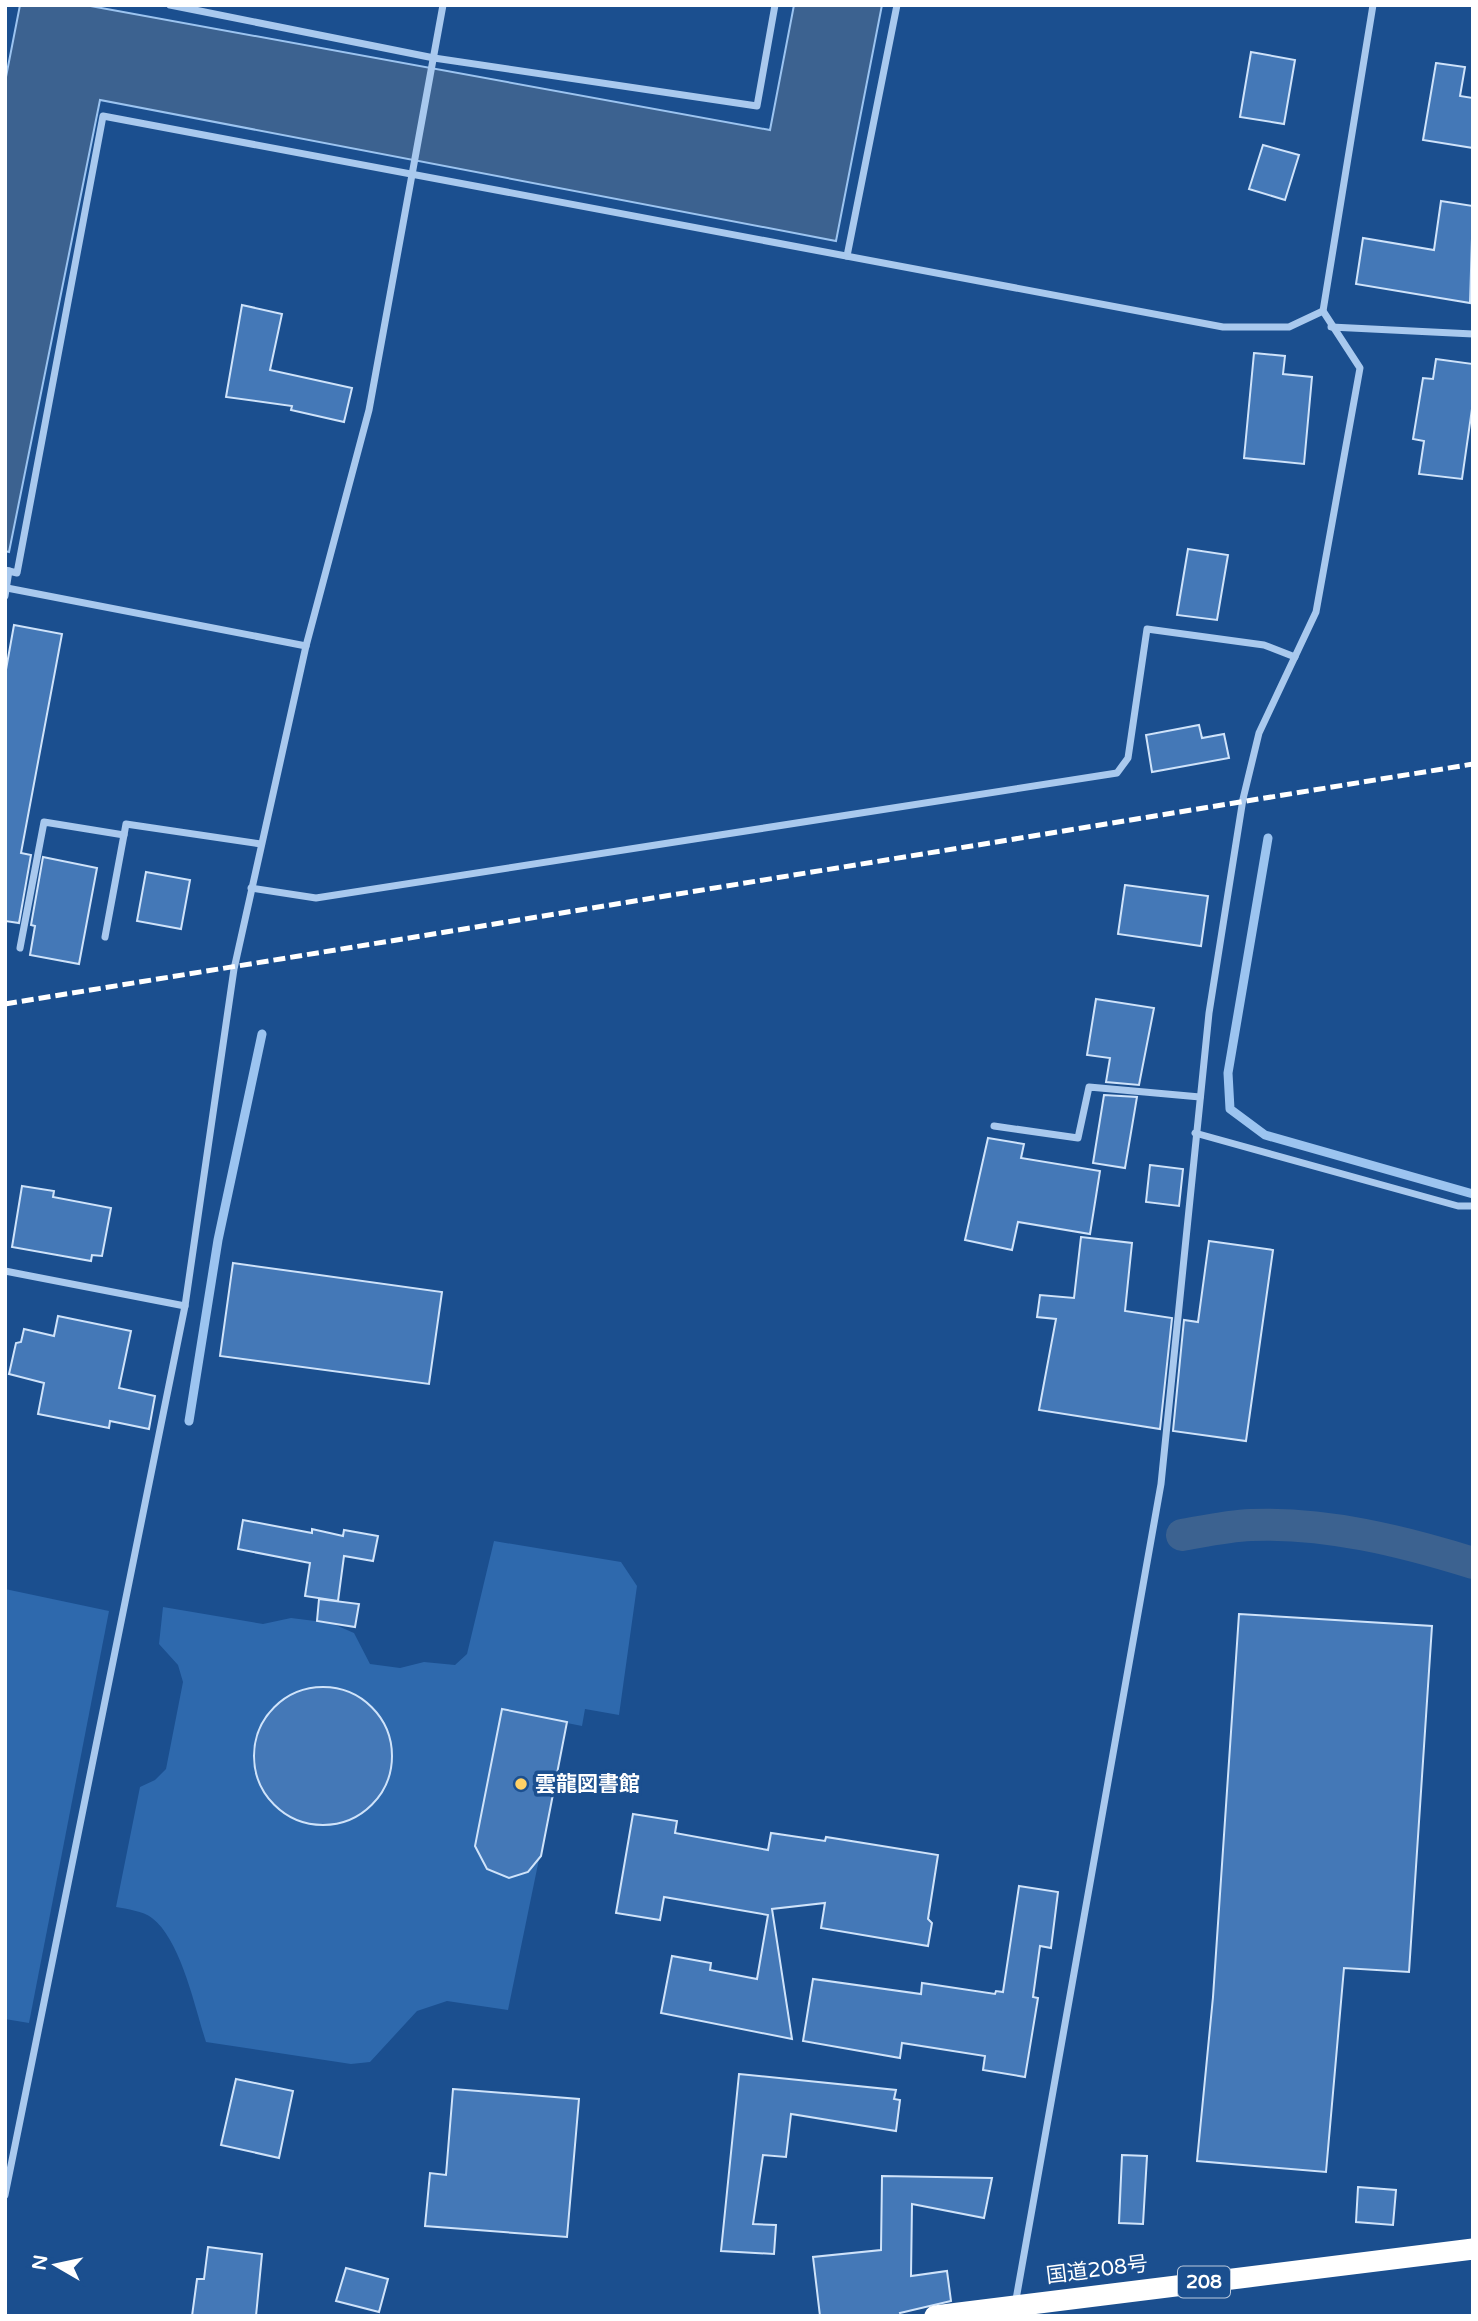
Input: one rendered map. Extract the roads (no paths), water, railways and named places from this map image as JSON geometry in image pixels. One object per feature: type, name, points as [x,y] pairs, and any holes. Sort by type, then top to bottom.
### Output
[{"type":"highway","name":"国道208号","points":[[935,2316],[1014,2310],[1473,2249]]},
{"type":"street","points":[[170,5],[434,58],[757,106],[775,5]]},
{"type":"street","points":[[5,2195],[185,1306],[234,969],[306,646],[369,410],[443,5]]},
{"type":"street","points":[[847,256],[897,5]]},
{"type":"street","points":[[1014,2310],[1161,1484],[1209,1013],[1243,800],[1259,733],[1316,612],[1360,368],[1331,327],[1324,311],[1373,5]]},
{"type":"street","points":[[306,646],[6,592],[7,570],[17,573],[103,116],[1223,327],[1289,327],[1324,311]]},
{"type":"street","points":[[1331,327],[1473,334]]},
{"type":"street","points":[[251,888],[316,898],[1118,774],[1128,758],[1147,629],[1264,645],[1295,657]]},
{"type":"street","points":[[20,948],[44,822],[124,835]]},
{"type":"street","points":[[105,937],[126,824],[261,844]]},
{"type":"street","points":[[994,1126],[1078,1138],[1089,1087],[1200,1097]]},
{"type":"street","points":[[1195,1133],[1458,1206],[1473,1206]]},
{"type":"street","points":[[5,1271],[185,1306]]},
{"type":"waterway","points":[[1268,838],[1228,1073],[1230,1109],[1265,1135],[1473,1194]]},
{"type":"waterway","points":[[189,1421],[218,1240],[262,1034]]},
{"type":"waterway","points":[[1182,1535],[1242,1526],[1307,1527],[1364,1535],[1473,1563]]},
{"type":"railway","points":[[5,1004],[1473,764]]},
{"type":"place","name":"雲龍図書館","points":[[521,1784]]}]
